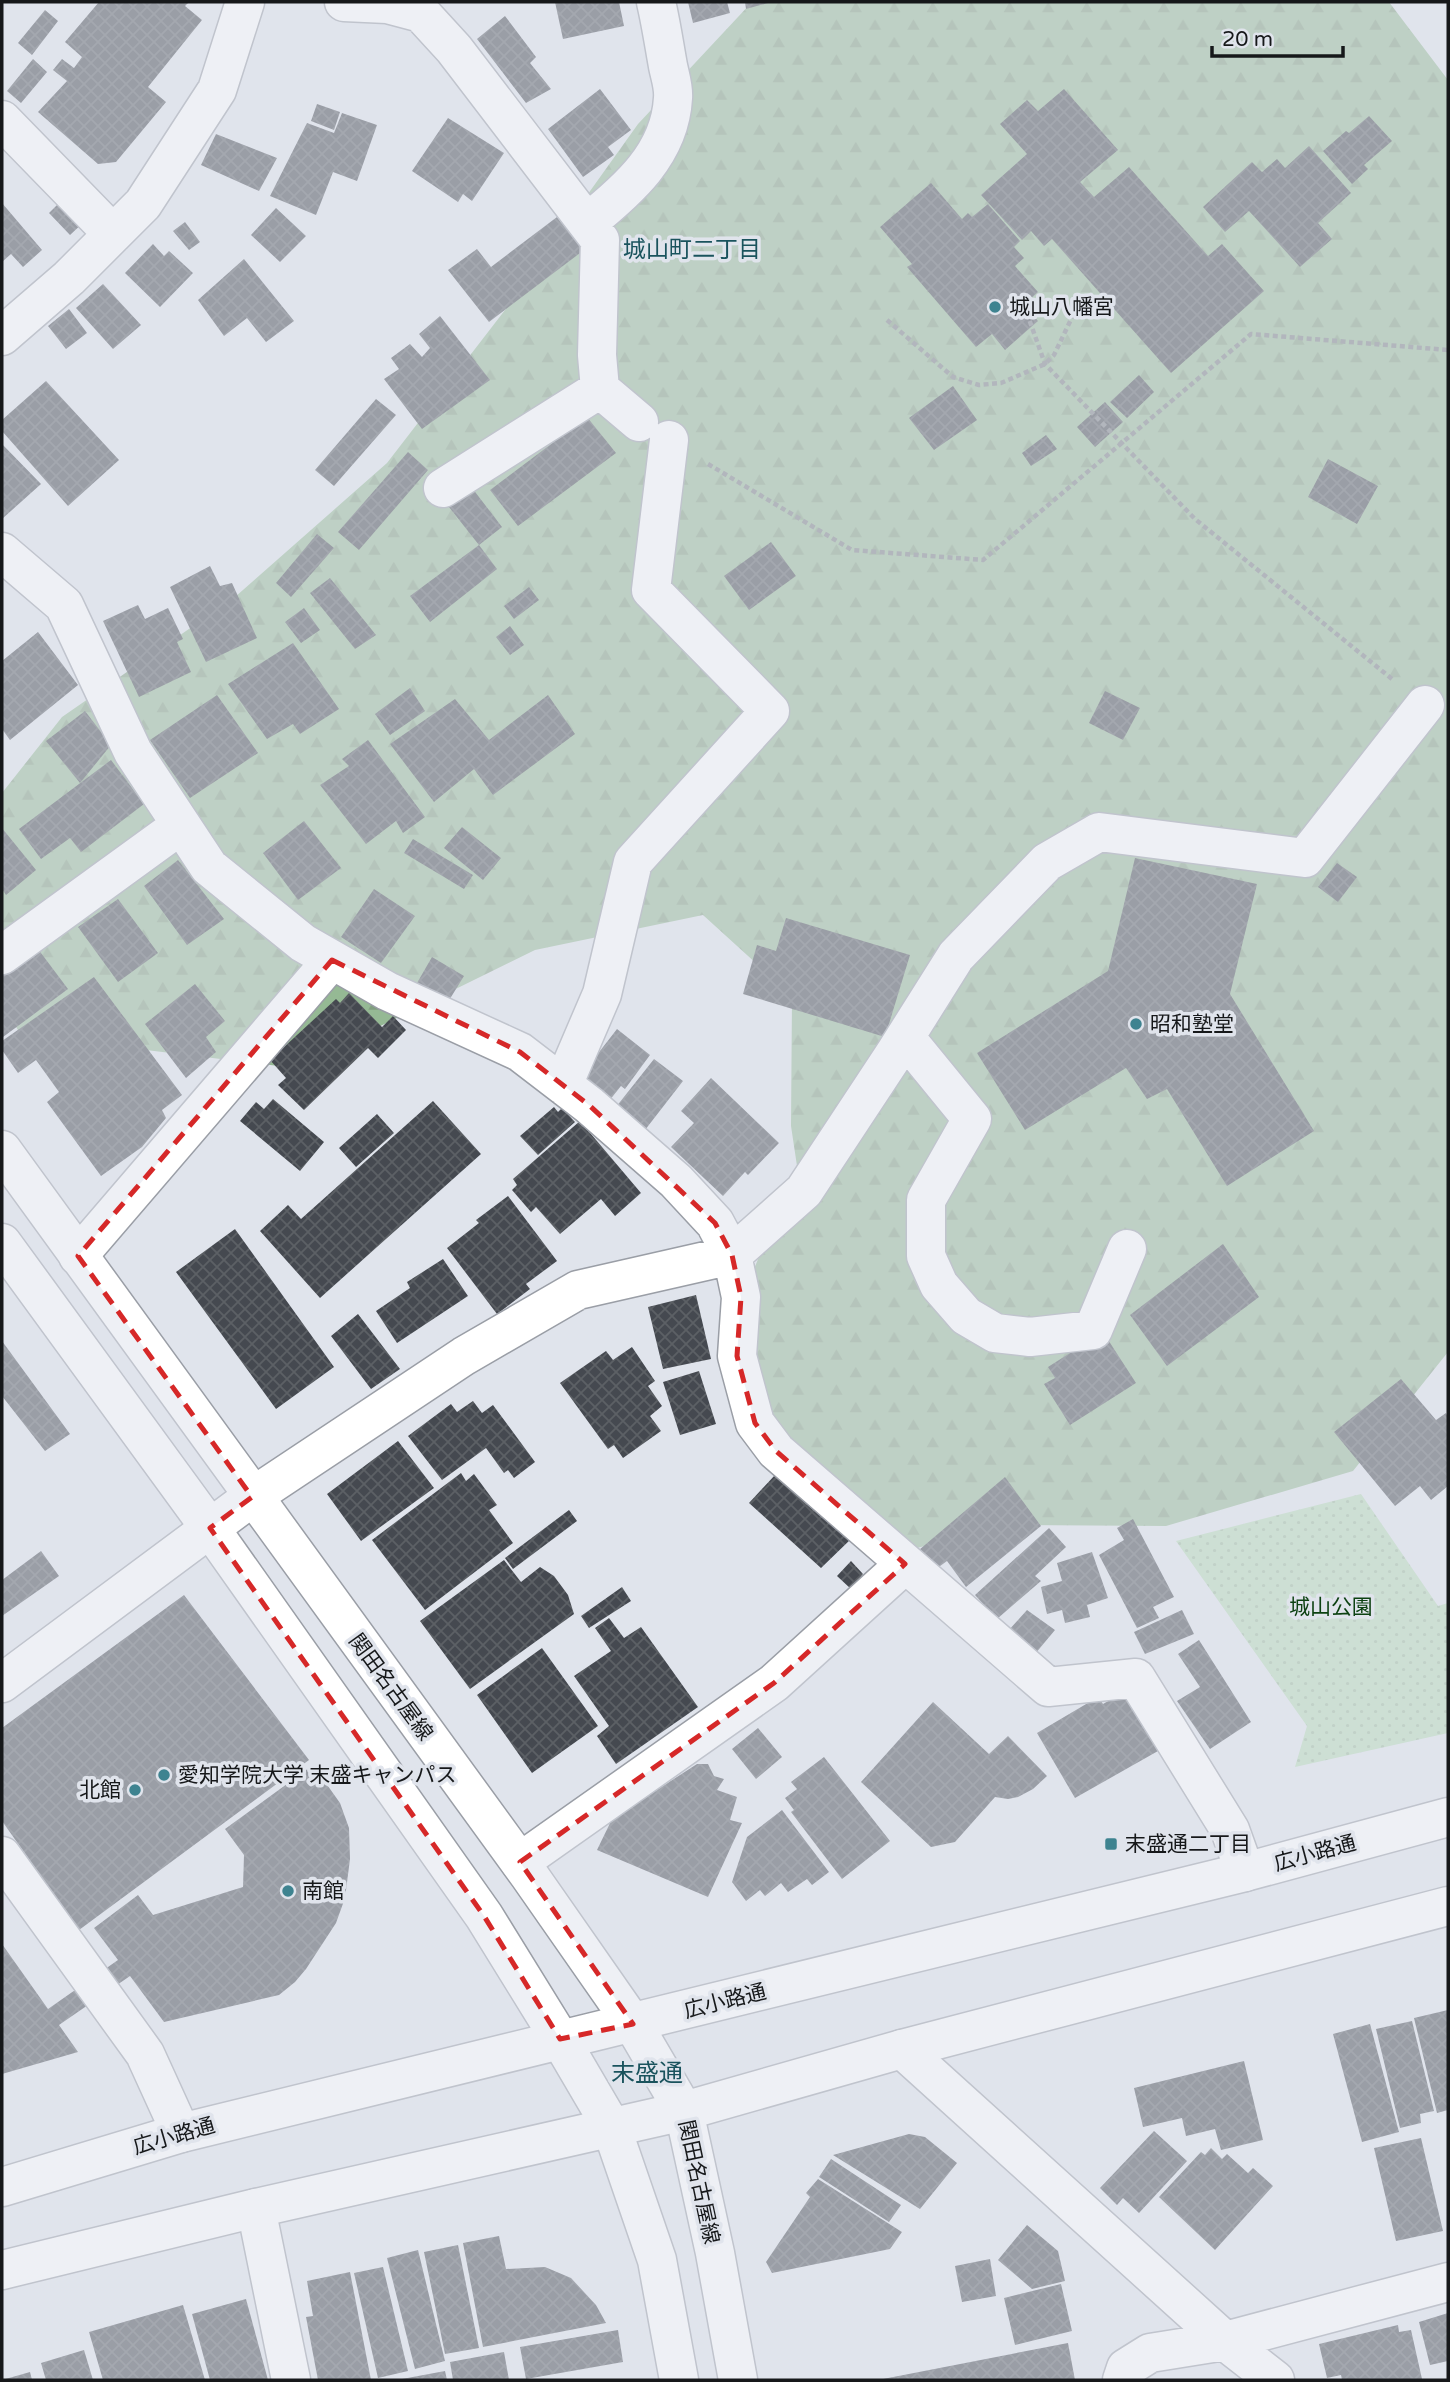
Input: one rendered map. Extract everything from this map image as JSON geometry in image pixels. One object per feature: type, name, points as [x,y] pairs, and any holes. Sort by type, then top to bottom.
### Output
[{"type":"street","points":[[2,336],[69,278],[143,204],[217,90],[245,2]]},
{"type":"street","points":[[344,2],[387,4],[421,13],[454,49],[600,240],[597,355],[600,389],[654,431],[651,590],[770,711],[633,862],[602,994],[563,1085]]},
{"type":"street","points":[[587,223],[639,177],[659,150],[670,120],[674,95],[656,2]]},
{"type":"street","points":[[2,120],[113,234]]},
{"type":"street","points":[[443,488],[600,389]]},
{"type":"street","points":[[2,552],[64,605],[133,752],[209,867],[303,943],[387,990],[520,1052],[589,1105],[676,1181],[715,1223],[733,1255],[741,1297],[737,1356],[755,1423],[776,1451],[1048,1687],[1136,1678],[1230,1830],[1245,1872]]},
{"type":"street","points":[[2,1683],[252,1497],[464,1356],[578,1290],[733,1255],[804,1191],[956,956],[1047,862],[1099,832],[1305,858],[1425,705]]},
{"type":"street","points":[[2,955],[181,825]]},
{"type":"street","points":[[78,1256],[332,960]]},
{"type":"street","points":[[905,1038],[972,1119],[926,1200],[926,1256],[939,1285],[966,1315],[995,1333],[1030,1337],[1093,1330],[1127,1249]]},
{"type":"street","name":"関田名古屋線","points":[[2,1150],[520,1862],[633,2024],[684,2111],[715,2253],[738,2380]]},
{"type":"street","points":[[2,1243],[210,1528],[484,1916],[560,2039],[611,2126],[657,2260],[679,2380]]},
{"type":"street","points":[[520,1862],[774,1683],[905,1564]]},
{"type":"street","name":"広小路通","points":[[2,2187],[181,2133],[1245,1872],[1448,1817]]},
{"type":"street","points":[[2,1856],[145,2054],[181,2133]]},
{"type":"street","points":[[2,2270],[256,2208],[684,2111],[902,2049],[1448,1906]]},
{"type":"street","points":[[902,2049],[1225,2341],[1275,2380]]},
{"type":"street","points":[[256,2208],[290,2380]]},
{"type":"street","points":[[1122,2380],[1126,2368],[1150,2353],[1225,2341],[1448,2282]]},
{"type":"path","points":[[887,320],[953,377],[979,385],[1001,383],[1045,364],[1054,355],[1077,307],[1088,298]]},
{"type":"path","points":[[1024,305],[1045,364],[1195,519],[1351,648]]},
{"type":"path","points":[[654,431],[852,550],[983,560],[1251,334],[1448,350]]},
{"type":"highlighted area","points":[[332,960],[520,1052],[589,1105],[715,1223],[732,1255],[741,1297],[737,1356],[755,1423],[776,1451],[905,1564],[774,1683],[520,1862],[633,2024],[560,2039],[484,1916],[210,1528],[252,1497],[78,1256]]},
{"type":"green space","points":[[752,2],[1389,2],[1448,80],[1448,1352],[1353,1471],[1166,1526],[1002,1525],[906,1551],[771,1431],[751,1368],[751,1276],[797,1166],[791,1126],[792,996],[703,915],[535,950],[295,1068],[21,1035],[2,1004],[2,793],[62,717],[235,597],[387,463],[505,310],[638,124]]},
{"type":"green space","name":"城山公園","points":[[1361,1494],[1438,1606],[1448,1603],[1448,1733],[1295,1767],[1307,1726],[1176,1541]]},
{"type":"building","points":[[99,2],[189,2],[185,6],[202,20],[148,87],[166,102],[116,162],[98,164],[38,112],[67,81],[53,70],[62,59],[74,68],[82,57],[65,42]]},
{"type":"building","points":[[555,2],[619,2],[624,26],[563,39]]},
{"type":"building","points":[[688,2],[727,2],[730,13],[693,23]]},
{"type":"building","points":[[745,2],[767,2],[768,3],[746,9]]},
{"type":"building","points":[[45,10],[58,21],[32,55],[18,43]]},
{"type":"building","points":[[505,16],[536,57],[530,63],[551,89],[526,103],[477,39]]},
{"type":"building","points":[[33,59],[47,72],[21,103],[7,91]]},
{"type":"building","points":[[600,89],[631,130],[608,147],[614,155],[583,177],[548,129]]},
{"type":"building","points":[[1064,89],[1118,150],[1080,182],[1094,197],[1129,167],[1208,256],[1222,244],[1264,291],[1171,373],[1052,239],[1044,246],[1031,231],[1022,240],[981,195],[1027,154],[1000,124],[1027,100],[1038,111]]},
{"type":"building","points":[[317,104],[340,112],[334,130],[311,121]]},
{"type":"building","points":[[342,113],[377,125],[357,181],[333,172],[316,215],[270,196],[307,123],[334,133]]},
{"type":"building","points":[[1369,116],[1392,141],[1364,165],[1368,169],[1352,184],[1323,151]]},
{"type":"building","points":[[448,118],[504,153],[472,201],[463,194],[458,202],[412,171]]},
{"type":"building","points":[[216,134],[277,158],[259,191],[201,165]]},
{"type":"building","points":[[1309,146],[1351,193],[1318,223],[1332,239],[1300,267],[1249,211],[1225,232],[1203,207],[1252,162],[1262,172],[1277,159],[1285,168]]},
{"type":"building","points":[[931,183],[962,219],[968,213],[972,217],[988,204],[1020,241],[1014,247],[1024,258],[1015,266],[1038,292],[1024,305],[1038,321],[1005,350],[992,334],[976,347],[907,267],[912,264],[880,227]]},
{"type":"building","points":[[64,198],[85,221],[70,235],[49,213]]},
{"type":"building","points":[[2,203],[42,250],[23,267],[11,254],[2,262]]},
{"type":"building","points":[[276,208],[306,236],[280,262],[251,235]]},
{"type":"building","points":[[557,217],[584,250],[489,322],[448,270],[477,249],[491,267]]},
{"type":"building","points":[[185,222],[200,242],[189,250],[173,231]]},
{"type":"building","points":[[153,244],[164,256],[169,251],[193,273],[160,307],[125,273]]},
{"type":"building","points":[[244,259],[294,321],[266,342],[247,318],[224,336],[198,300]]},
{"type":"building","points":[[103,284],[141,325],[113,349],[76,308]]},
{"type":"building","points":[[69,309],[87,333],[66,349],[48,326]]},
{"type":"building","points":[[440,316],[490,380],[422,429],[384,379],[399,369],[391,358],[410,344],[422,357],[430,348],[419,334]]},
{"type":"building","points":[[1139,375],[1154,392],[1127,418],[1110,402]]},
{"type":"building","points":[[46,381],[119,460],[68,506],[2,431],[2,420]]},
{"type":"building","points":[[953,386],[977,420],[934,450],[909,418]]},
{"type":"building","points":[[376,399],[396,415],[334,486],[315,470]]},
{"type":"building","points":[[1105,402],[1123,422],[1095,447],[1077,427]]},
{"type":"building","points":[[587,417],[616,453],[518,526],[490,490]]},
{"type":"building","points":[[1046,435],[1057,449],[1031,466],[1022,453]]},
{"type":"building","points":[[2,444],[41,484],[2,519]]},
{"type":"building","points":[[408,452],[428,470],[359,550],[338,532]]},
{"type":"building","points":[[1328,459],[1378,486],[1357,524],[1308,497]]},
{"type":"building","points":[[469,484],[502,527],[479,545],[445,502]]},
{"type":"building","points":[[317,534],[334,548],[291,597],[276,583]]},
{"type":"building","points":[[771,542],[796,576],[749,610],[724,576]]},
{"type":"building","points":[[479,545],[497,569],[430,622],[410,596]]},
{"type":"building","points":[[210,566],[220,586],[232,583],[257,638],[206,662],[170,587]]},
{"type":"building","points":[[330,578],[376,635],[355,649],[310,593]]},
{"type":"building","points":[[529,587],[539,600],[514,619],[504,606]]},
{"type":"building","points":[[138,605],[145,619],[168,608],[183,639],[177,642],[191,672],[139,697],[103,621]]},
{"type":"building","points":[[304,608],[320,630],[301,643],[285,622]]},
{"type":"building","points":[[510,626],[524,645],[510,655],[496,637]]},
{"type":"building","points":[[38,632],[78,685],[10,740],[2,729],[2,661]]},
{"type":"building","points":[[293,643],[339,709],[300,734],[293,724],[267,739],[228,684]]},
{"type":"building","points":[[410,688],[425,711],[390,735],[375,714]]},
{"type":"building","points":[[1105,691],[1140,708],[1123,740],[1089,723]]},
{"type":"building","points":[[217,695],[258,753],[190,798],[150,740]]},
{"type":"building","points":[[548,695],[575,734],[493,795],[474,769],[434,802],[390,744],[455,699],[489,740]]},
{"type":"building","points":[[85,711],[111,745],[80,783],[46,741]]},
{"type":"building","points":[[368,740],[425,817],[403,833],[396,821],[366,844],[320,785],[349,766],[342,759]]},
{"type":"building","points":[[111,760],[144,804],[81,852],[70,838],[41,859],[19,829]]},
{"type":"building","points":[[304,821],[341,868],[298,900],[263,853]]},
{"type":"building","points":[[462,827],[501,858],[483,880],[444,848]]},
{"type":"building","points":[[2,828],[36,870],[6,895],[2,889]]},
{"type":"building","points":[[413,839],[473,875],[464,889],[404,853]]},
{"type":"building","name":"昭和塾堂","points":[[1135,858],[1257,884],[1230,994],[1314,1131],[1227,1186],[1167,1089],[1147,1099],[1126,1068],[1025,1130],[977,1053],[1108,971]]},
{"type":"building","points":[[178,860],[224,919],[187,945],[144,886]]},
{"type":"building","points":[[1337,863],[1357,877],[1338,902],[1318,887]]},
{"type":"building","points":[[374,889],[415,916],[381,963],[341,937]]},
{"type":"building","points":[[118,899],[158,953],[118,982],[78,927]]},
{"type":"building","points":[[786,918],[910,955],[885,1037],[743,994],[757,945],[776,951]]},
{"type":"building","points":[[38,949],[68,989],[3,1037],[2,975]]},
{"type":"building","points":[[432,957],[464,976],[448,1002],[417,983]]},
{"type":"building","points":[[94,977],[182,1095],[162,1110],[166,1118],[142,1147],[101,1176],[47,1102],[59,1092],[36,1060],[18,1073],[2,1050],[2,1041]]},
{"type":"building","points":[[195,984],[225,1021],[206,1037],[216,1052],[186,1078],[145,1024]]},
{"type":"building","points":[[349,993],[382,1027],[393,1016],[406,1030],[378,1058],[368,1048],[304,1110],[278,1085],[286,1078],[270,1060],[336,999],[340,1003]]},
{"type":"building","points":[[617,1029],[650,1055],[625,1089],[621,1086],[609,1101],[579,1078]]},
{"type":"building","points":[[654,1059],[683,1081],[645,1130],[616,1107]]},
{"type":"building","points":[[711,1078],[779,1143],[748,1175],[745,1172],[723,1196],[671,1147],[694,1123],[681,1111]]},
{"type":"building","points":[[273,1099],[324,1142],[300,1171],[240,1121],[256,1102],[264,1109]]},
{"type":"building","points":[[433,1101],[481,1154],[320,1298],[260,1231],[288,1205],[301,1219]]},
{"type":"building","points":[[554,1107],[558,1112],[562,1108],[575,1122],[538,1155],[520,1136]]},
{"type":"building","points":[[377,1114],[394,1133],[356,1167],[339,1148]]},
{"type":"building","points":[[580,1121],[641,1193],[615,1216],[601,1199],[560,1234],[536,1207],[531,1212],[512,1190],[517,1185],[513,1179]]},
{"type":"building","points":[[508,1196],[557,1261],[526,1284],[530,1289],[497,1314],[447,1248],[479,1223],[476,1220]]},
{"type":"building","points":[[235,1229],[334,1367],[276,1409],[176,1272]]},
{"type":"building","points":[[1223,1244],[1259,1297],[1167,1366],[1130,1315]]},
{"type":"building","points":[[443,1259],[468,1296],[397,1343],[376,1311],[410,1288],[407,1282]]},
{"type":"building","points":[[696,1295],[711,1359],[663,1369],[648,1307]]},
{"type":"building","points":[[358,1314],[400,1369],[371,1389],[331,1336]]},
{"type":"building","points":[[1103,1332],[1136,1383],[1070,1425],[1044,1384],[1055,1378],[1048,1367]]},
{"type":"building","points":[[2,1341],[70,1434],[45,1451],[2,1396]]},
{"type":"building","points":[[632,1347],[655,1381],[648,1386],[662,1406],[650,1416],[661,1431],[623,1458],[614,1445],[608,1449],[560,1383],[606,1351],[613,1360]]},
{"type":"building","points":[[699,1371],[716,1424],[680,1435],[663,1382]]},
{"type":"building","points":[[1401,1379],[1436,1420],[1446,1413],[1448,1417],[1448,1486],[1431,1500],[1420,1486],[1395,1506],[1334,1432]]},
{"type":"building","points":[[473,1401],[482,1413],[493,1405],[535,1462],[514,1478],[508,1470],[504,1473],[486,1448],[442,1480],[408,1436],[451,1404],[457,1412]]},
{"type":"building","points":[[398,1441],[434,1488],[361,1541],[327,1494]]},
{"type":"building","points":[[461,1473],[466,1481],[474,1474],[497,1505],[489,1510],[513,1543],[425,1610],[372,1540]]},
{"type":"building","points":[[775,1475],[851,1539],[821,1568],[749,1503]]},
{"type":"building","points":[[1005,1477],[1041,1526],[966,1587],[947,1561],[936,1569],[919,1550]]},
{"type":"building","points":[[569,1510],[577,1521],[513,1569],[505,1558]]},
{"type":"building","points":[[1133,1519],[1174,1597],[1153,1607],[1159,1618],[1137,1628],[1099,1555],[1124,1540],[1117,1528]]},
{"type":"building","points":[[1049,1528],[1066,1547],[1035,1576],[1041,1581],[997,1619],[975,1595]]},
{"type":"building","points":[[41,1551],[59,1576],[2,1616],[2,1580]]},
{"type":"building","points":[[1092,1552],[1108,1598],[1087,1605],[1090,1617],[1065,1623],[1062,1610],[1047,1614],[1041,1587],[1062,1581],[1057,1563]]},
{"type":"building","points":[[504,1560],[521,1582],[540,1567],[554,1576],[568,1595],[574,1614],[470,1689],[420,1621]]},
{"type":"building","points":[[851,1561],[863,1574],[851,1589],[837,1576]]},
{"type":"building","points":[[622,1587],[631,1601],[589,1628],[581,1616]]},
{"type":"building","name":"北館","points":[[184,1595],[309,1760],[79,1930],[2,1821],[2,1728]]},
{"type":"building","points":[[1027,1610],[1055,1630],[1035,1654],[1008,1631]]},
{"type":"building","points":[[1182,1610],[1194,1634],[1145,1654],[1134,1632]]},
{"type":"building","points":[[609,1618],[624,1638],[641,1627],[698,1707],[616,1764],[597,1736],[609,1726],[574,1676],[611,1651],[595,1628]]},
{"type":"building","points":[[1199,1640],[1251,1722],[1210,1749],[1177,1701],[1200,1687],[1178,1654]]},
{"type":"building","points":[[542,1648],[598,1726],[532,1773],[477,1695]]},
{"type":"building","points":[[1124,1692],[1158,1751],[1075,1798],[1037,1733],[1098,1697],[1103,1704]]},
{"type":"building","points":[[933,1702],[989,1754],[1008,1736],[1047,1776],[1033,1789],[1018,1797],[995,1797],[955,1842],[931,1847],[861,1782]]},
{"type":"building","points":[[758,1728],[782,1757],[756,1779],[732,1749]]},
{"type":"building","points":[[824,1757],[890,1841],[842,1879],[791,1812],[794,1810],[785,1798],[797,1789],[791,1782]]},
{"type":"building","points":[[697,1764],[708,1764],[714,1776],[724,1779],[717,1790],[737,1797],[730,1820],[742,1823],[708,1897],[597,1850],[612,1819]]},
{"type":"building","name":"南館","points":[[313,1765],[340,1803],[349,1828],[350,1859],[345,1898],[336,1923],[295,1982],[279,1995],[164,2022],[130,1976],[59,2025],[78,2052],[2,2074],[2,1944],[48,2009],[118,1960],[94,1928],[138,1895],[153,1915],[243,1887],[244,1855],[225,1829]]},
{"type":"building","points":[[782,1810],[829,1872],[812,1885],[807,1879],[788,1892],[781,1883],[765,1896],[760,1890],[746,1901],[732,1882],[747,1837]]},
{"type":"building","points":[[1448,2010],[1448,2110],[1437,2113],[1414,2018]]},
{"type":"building","points":[[1412,2021],[1434,2111],[1420,2114],[1421,2123],[1400,2128],[1376,2029]]},
{"type":"building","points":[[1370,2024],[1399,2132],[1362,2142],[1333,2034]]},
{"type":"building","points":[[1244,2061],[1263,2140],[1221,2150],[1215,2129],[1186,2136],[1182,2118],[1143,2127],[1134,2088]]},
{"type":"building","points":[[1154,2131],[1187,2161],[1139,2213],[1123,2198],[1117,2205],[1100,2188]]},
{"type":"building","points":[[909,2134],[925,2137],[957,2163],[920,2209],[833,2155]]},
{"type":"building","points":[[1421,2138],[1443,2231],[1396,2241],[1374,2148]]},
{"type":"building","points":[[1211,2148],[1222,2159],[1227,2154],[1248,2173],[1253,2168],[1273,2186],[1215,2250],[1159,2197],[1201,2152],[1205,2155]]},
{"type":"building","points":[[831,2159],[901,2205],[889,2222],[819,2177]]},
{"type":"building","points":[[818,2179],[902,2232],[890,2249],[772,2273],[766,2262],[810,2197],[806,2193]]},
{"type":"building","points":[[1027,2225],[1058,2251],[1065,2281],[1032,2289],[998,2260]]},
{"type":"building","points":[[499,2236],[506,2269],[545,2267],[571,2278],[596,2305],[606,2323],[483,2347],[463,2243]]},
{"type":"building","points":[[458,2245],[479,2348],[445,2354],[424,2252]]},
{"type":"building","points":[[418,2250],[445,2361],[415,2369],[387,2258]]},
{"type":"building","points":[[990,2259],[996,2296],[962,2302],[955,2266]]},
{"type":"building","points":[[383,2267],[408,2371],[378,2378],[354,2273]]},
{"type":"building","points":[[350,2272],[371,2380],[318,2380],[306,2317],[313,2316],[307,2281]]},
{"type":"building","points":[[1061,2284],[1072,2331],[1015,2345],[1004,2298]]},
{"type":"building","points":[[246,2299],[268,2380],[210,2380],[192,2314]]},
{"type":"building","points":[[183,2305],[205,2380],[103,2380],[89,2332]]},
{"type":"building","points":[[1448,2313],[1448,2361],[1430,2365],[1419,2322]]},
{"type":"building","points":[[1398,2325],[1399,2332],[1411,2330],[1422,2379],[1342,2380],[1341,2375],[1327,2378],[1319,2344]]},
{"type":"building","points":[[618,2330],[623,2362],[526,2379],[520,2347]]},
{"type":"building","points":[[1068,2343],[1075,2380],[883,2379]]},
{"type":"building","points":[[84,2350],[93,2380],[46,2380],[41,2363]]},
{"type":"building","points":[[504,2352],[509,2380],[453,2380],[450,2362]]},
{"type":"building","points":[[445,2371],[447,2380],[402,2380],[402,2379]]},
{"type":"building","points":[[30,2372],[32,2380],[2,2380]]},
{"type":"place","name":"城山八幡宮","points":[[995,307]]},
{"type":"place","name":"昭和塾堂","points":[[1136,1024]]},
{"type":"place","name":"愛知学院大学 末盛キャンパス","points":[[164,1775]]},
{"type":"place","name":"北館","points":[[135,1790]]},
{"type":"place","name":"末盛通二丁目","points":[[1111,1844]]},
{"type":"place","name":"南館","points":[[288,1891]]},
{"type":"district","name":"城山町二丁目","points":[[692,249]]},
{"type":"district","name":"末盛通","points":[[647,2073]]}]
